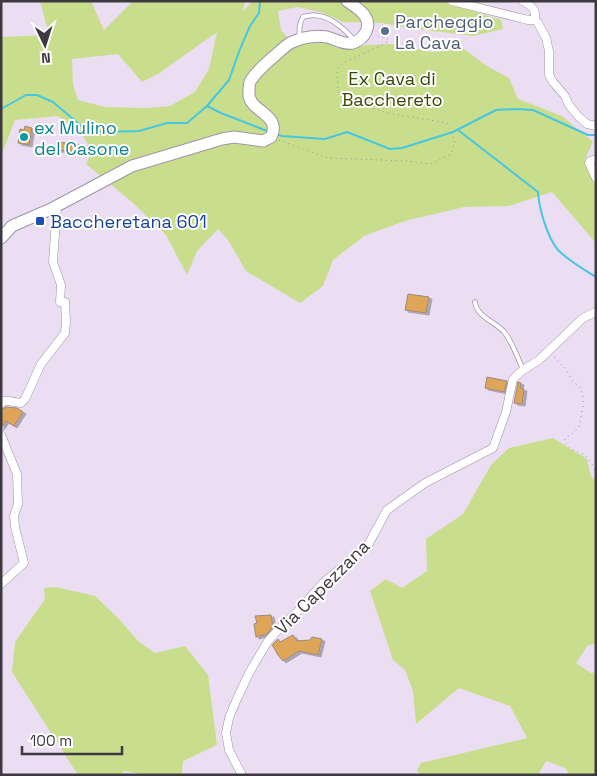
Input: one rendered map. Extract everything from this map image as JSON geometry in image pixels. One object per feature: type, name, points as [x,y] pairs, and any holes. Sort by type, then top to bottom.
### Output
[{"type":"street","points":[[1,238],[12,226],[57,206],[132,166],[222,139],[234,137],[263,141],[273,134],[271,120],[252,104],[248,94],[250,82],[262,67],[289,44],[300,39],[329,38],[348,44],[356,42],[363,37],[367,24],[365,17],[347,1]]},
{"type":"street","points":[[452,1],[528,20],[535,20]]},
{"type":"street","points":[[523,1],[532,6],[536,13],[535,20],[546,38],[550,60],[548,66],[549,75],[553,82],[578,116],[587,124],[596,126]]},
{"type":"street","points":[[596,159],[589,163],[596,178]]},
{"type":"street","points":[[1,404],[4,401],[21,403],[25,399],[41,364],[65,333],[65,302],[60,302],[61,285],[53,262],[57,206]]},
{"type":"street","name":"Via Capezzana","points":[[242,775],[229,750],[226,733],[229,718],[236,701],[268,641],[325,581],[368,544],[387,510],[425,483],[493,448],[506,412],[513,379],[523,370],[540,360],[583,318],[596,312]]},
{"type":"street","points":[[1,435],[17,474],[18,504],[14,516],[14,527],[24,564],[1,584]]},
{"type":"lane","points":[[300,39],[300,23],[303,17],[319,15],[342,27],[356,42]]},
{"type":"lane","points":[[476,302],[478,312],[505,332],[523,370]]},
{"type":"path","points":[[273,134],[328,158],[407,161],[430,164],[451,154],[455,141],[447,123],[387,113],[343,98],[338,91],[337,69],[341,64],[388,42],[388,40],[366,32]]},
{"type":"path","points":[[549,351],[566,369],[572,381],[580,387],[583,396],[579,427],[564,441],[572,449],[585,455],[592,464],[596,475]]},
{"type":"green space","name":"Ex Cava di Bacchereto","points":[[40,1],[91,1],[104,30],[133,1],[245,1],[243,12],[252,1],[441,1],[501,20],[503,29],[473,36],[382,23],[343,22],[321,12],[297,7],[278,11],[281,30],[296,47],[307,43],[324,42],[337,48],[352,49],[365,45],[391,44],[432,52],[464,49],[487,66],[509,78],[518,99],[562,116],[593,142],[585,159],[596,187],[596,243],[552,192],[509,206],[464,207],[405,221],[364,236],[333,260],[323,286],[300,303],[246,271],[228,240],[218,229],[197,251],[187,275],[166,235],[133,203],[86,164],[92,151],[82,134],[58,116],[15,120],[1,152],[1,37],[49,35]],"holes":[[[217,32],[209,69],[195,92],[170,106],[146,108],[105,107],[78,100],[73,84],[72,59],[118,54],[142,82],[158,74]]]},
{"type":"green space","points":[[553,438],[587,459],[591,476],[596,481],[596,644],[588,645],[576,663],[591,673],[596,672],[596,775],[570,775],[565,768],[546,761],[538,775],[421,775],[417,770],[421,763],[527,738],[510,706],[459,688],[416,724],[413,691],[405,670],[393,660],[370,591],[386,579],[402,588],[427,571],[426,539],[463,514],[491,465],[509,448]]},
{"type":"green space","points":[[56,587],[95,596],[139,642],[155,653],[185,646],[208,675],[217,745],[183,761],[182,775],[146,775],[125,771],[119,775],[78,775],[12,672],[15,642],[45,599],[44,588]]},
{"type":"building","name":"ex Mulino del Casone","points":[[25,126],[32,128],[29,145],[18,143],[20,129],[24,130]]},
{"type":"building","points":[[59,142],[80,145],[79,152],[58,150]]},
{"type":"building","points":[[408,294],[429,297],[426,313],[405,310]]},
{"type":"building","points":[[487,377],[507,381],[504,392],[485,388]]},
{"type":"building","points":[[518,382],[521,383],[520,388],[524,389],[522,404],[514,403]]},
{"type":"building","points":[[6,407],[17,408],[23,412],[14,426],[6,421],[1,428],[1,410]]},
{"type":"building","points":[[271,615],[273,627],[267,634],[256,637],[254,624],[257,623],[255,616]]},
{"type":"building","points":[[293,635],[297,641],[310,640],[312,637],[322,639],[318,655],[299,651],[283,661],[272,645],[278,639],[280,642]]},
{"type":"waterway","points":[[1,109],[26,95],[37,95],[53,102],[86,130],[103,132],[139,131],[167,123],[187,123],[207,106],[229,80],[250,26],[259,13],[260,1]]},
{"type":"waterway","points":[[207,106],[267,131]]},
{"type":"waterway","points":[[276,134],[325,139],[347,132],[390,149],[402,148],[453,132],[496,110],[517,109],[533,110],[588,135],[596,135]]},
{"type":"waterway","points":[[458,130],[538,192],[544,222],[550,238],[558,250],[576,265],[596,277]]},
{"type":"place","name":"Parcheggio La Cava","points":[[385,31]]},
{"type":"place","name":"ex Mulino del Casone","points":[[24,137]]},
{"type":"place","name":"Baccheretana 601","points":[[40,221]]}]
